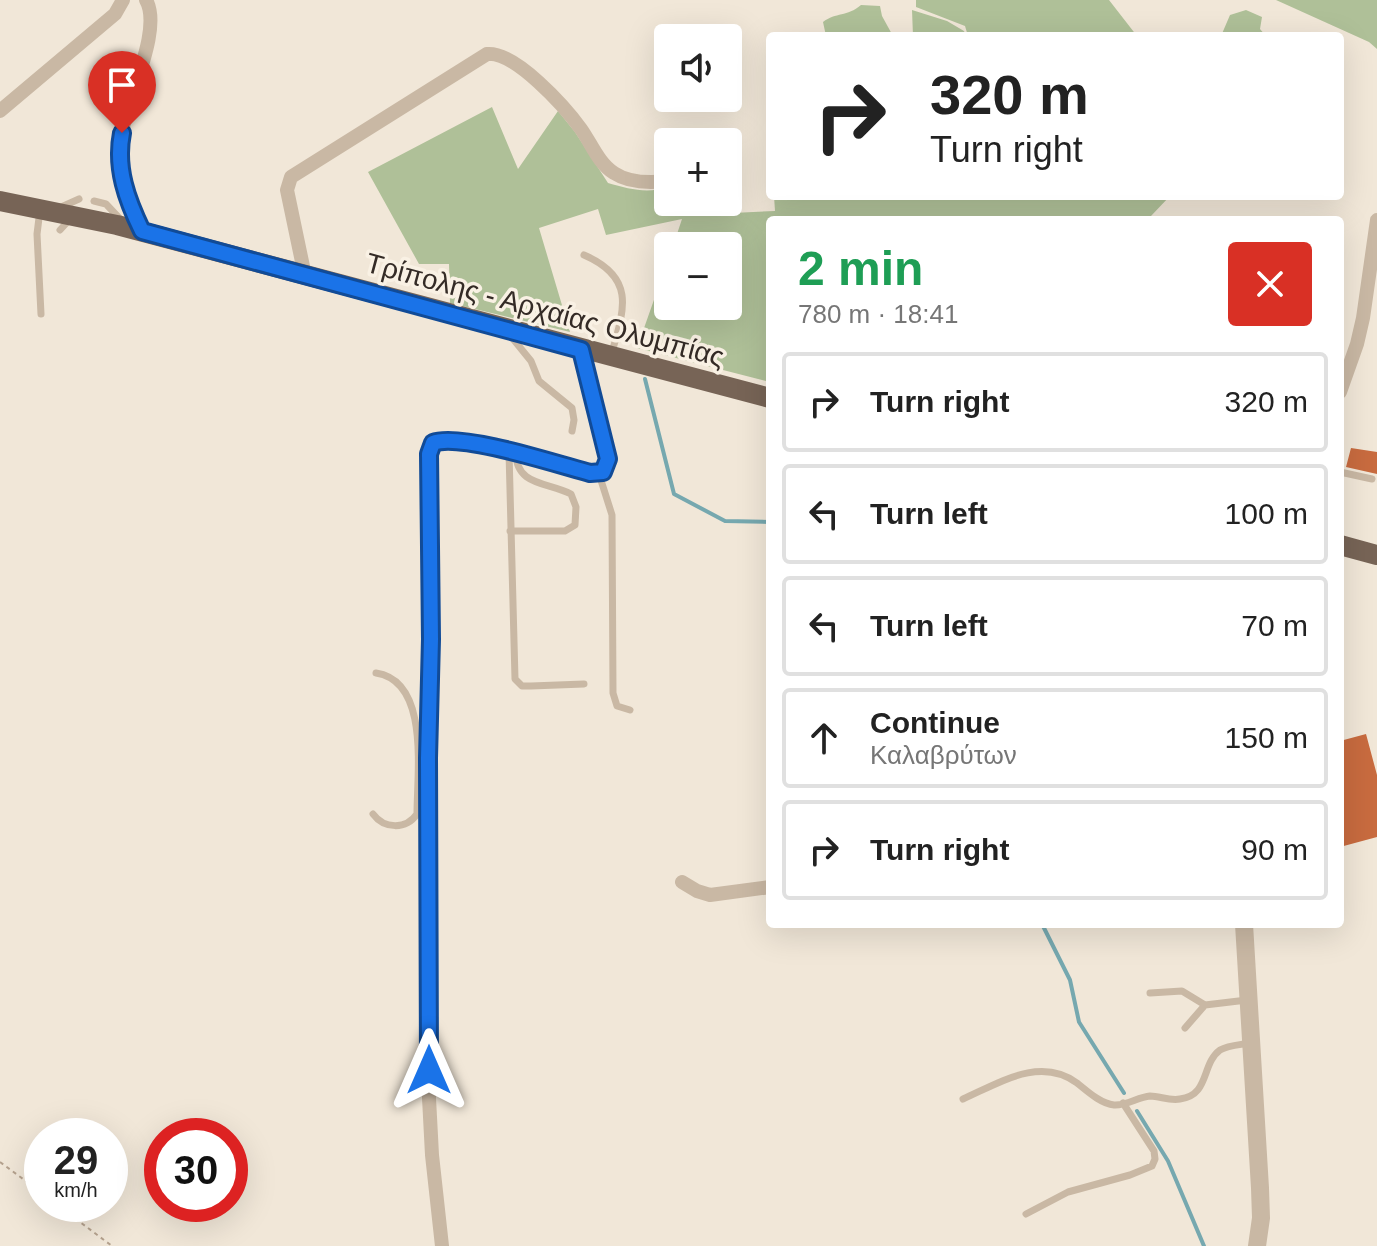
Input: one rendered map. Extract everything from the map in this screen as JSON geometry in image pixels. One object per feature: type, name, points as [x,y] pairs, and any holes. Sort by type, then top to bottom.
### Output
[{"type":"main road","name":"Τρίπολης - Αρχαίας Ολυμπίας","points":[[0,201],[135,230],[766,397]]},
{"type":"main road","points":[[1344,546],[1377,555]]},
{"type":"street","points":[[0,111],[115,14],[123,0]]},
{"type":"street","points":[[135,230],[119,154],[149,34],[151,17],[146,0]]},
{"type":"street","points":[[305,276],[287,190],[291,177],[487,54],[498,53],[531,76],[561,103],[611,172],[637,180],[654,181]]},
{"type":"street","points":[[1344,381],[1363,318],[1377,220]]},
{"type":"street","points":[[442,1246],[429,1098],[423,792],[431,639],[430,447],[445,440],[513,452],[599,474],[606,468],[608,459],[581,350]]},
{"type":"street","points":[[682,882],[710,895],[766,888]]},
{"type":"street","points":[[1244,928],[1260,1188],[1261,1218],[1257,1246]]},
{"type":"lane","points":[[94,201],[106,204],[135,230]]},
{"type":"lane","points":[[41,314],[37,234],[57,214]]},
{"type":"lane","points":[[584,255],[607,269],[622,292],[624,311],[611,357]]},
{"type":"lane","points":[[505,329],[531,361],[539,381],[572,408],[572,431]]},
{"type":"lane","points":[[510,531],[565,531],[575,525],[577,514],[571,494],[521,475],[513,452]]},
{"type":"lane","points":[[513,452],[510,531],[515,679],[522,686],[584,684]]},
{"type":"lane","points":[[1344,473],[1372,479]]},
{"type":"lane","points":[[599,474],[612,515],[613,693],[617,706],[630,710]]},
{"type":"lane","points":[[373,814],[386,824],[396,826],[409,823],[417,814],[423,792],[411,699],[393,678],[376,673]]},
{"type":"lane","points":[[1150,993],[1182,991],[1205,1005],[1250,999]]},
{"type":"lane","points":[[1185,1028],[1205,1005]]},
{"type":"lane","points":[[963,1099],[1015,1075],[1055,1072],[1116,1105],[1150,1096],[1170,1100],[1194,1095],[1201,1088],[1218,1052],[1229,1046],[1252,1043]]},
{"type":"lane","points":[[1026,1214],[1068,1192],[1152,1166],[1154,1151],[1123,1103]]},
{"type":"path","points":[[0,1162],[24,1180]]},
{"type":"path","points":[[80,1222],[112,1246]]},
{"type":"green space","points":[[916,0],[1109,0],[1134,32],[967,32],[965,26],[916,7]]},
{"type":"green space","points":[[1276,0],[1377,0],[1377,49],[1369,42]]},
{"type":"green space","points":[[861,5],[880,6],[891,32],[825,32],[823,22]]},
{"type":"green space","points":[[912,10],[947,21],[964,32],[913,32]]},
{"type":"green space","points":[[1246,10],[1262,17],[1260,29],[1263,32],[1223,32],[1230,15]]},
{"type":"green space","points":[[492,107],[518,169],[558,111],[608,183],[631,189],[654,189],[654,216],[742,216],[742,213],[775,211],[774,200],[1166,200],[1151,216],[766,216],[766,381],[637,348],[654,300],[654,320],[742,320],[742,232],[678,232],[682,219],[606,235],[598,209],[539,228],[570,332],[450,303],[449,264],[419,264],[368,172]]},
{"type":"building","points":[[1351,448],[1377,452],[1377,474],[1346,467]]},
{"type":"building","points":[[1366,734],[1377,775],[1377,837],[1344,846],[1344,740]]},
{"type":"waterway","points":[[645,379],[674,494],[725,521],[766,522]]},
{"type":"waterway","points":[[1044,928],[1070,980],[1079,1022],[1124,1093]]},
{"type":"waterway","points":[[1137,1111],[1168,1161],[1204,1246]]},
{"type":"route","points":[[122,133],[119,154],[122,179],[130,207],[142,231],[581,350],[608,459],[603,472],[590,473],[492,447],[445,440],[430,447],[429,1070]]}]
